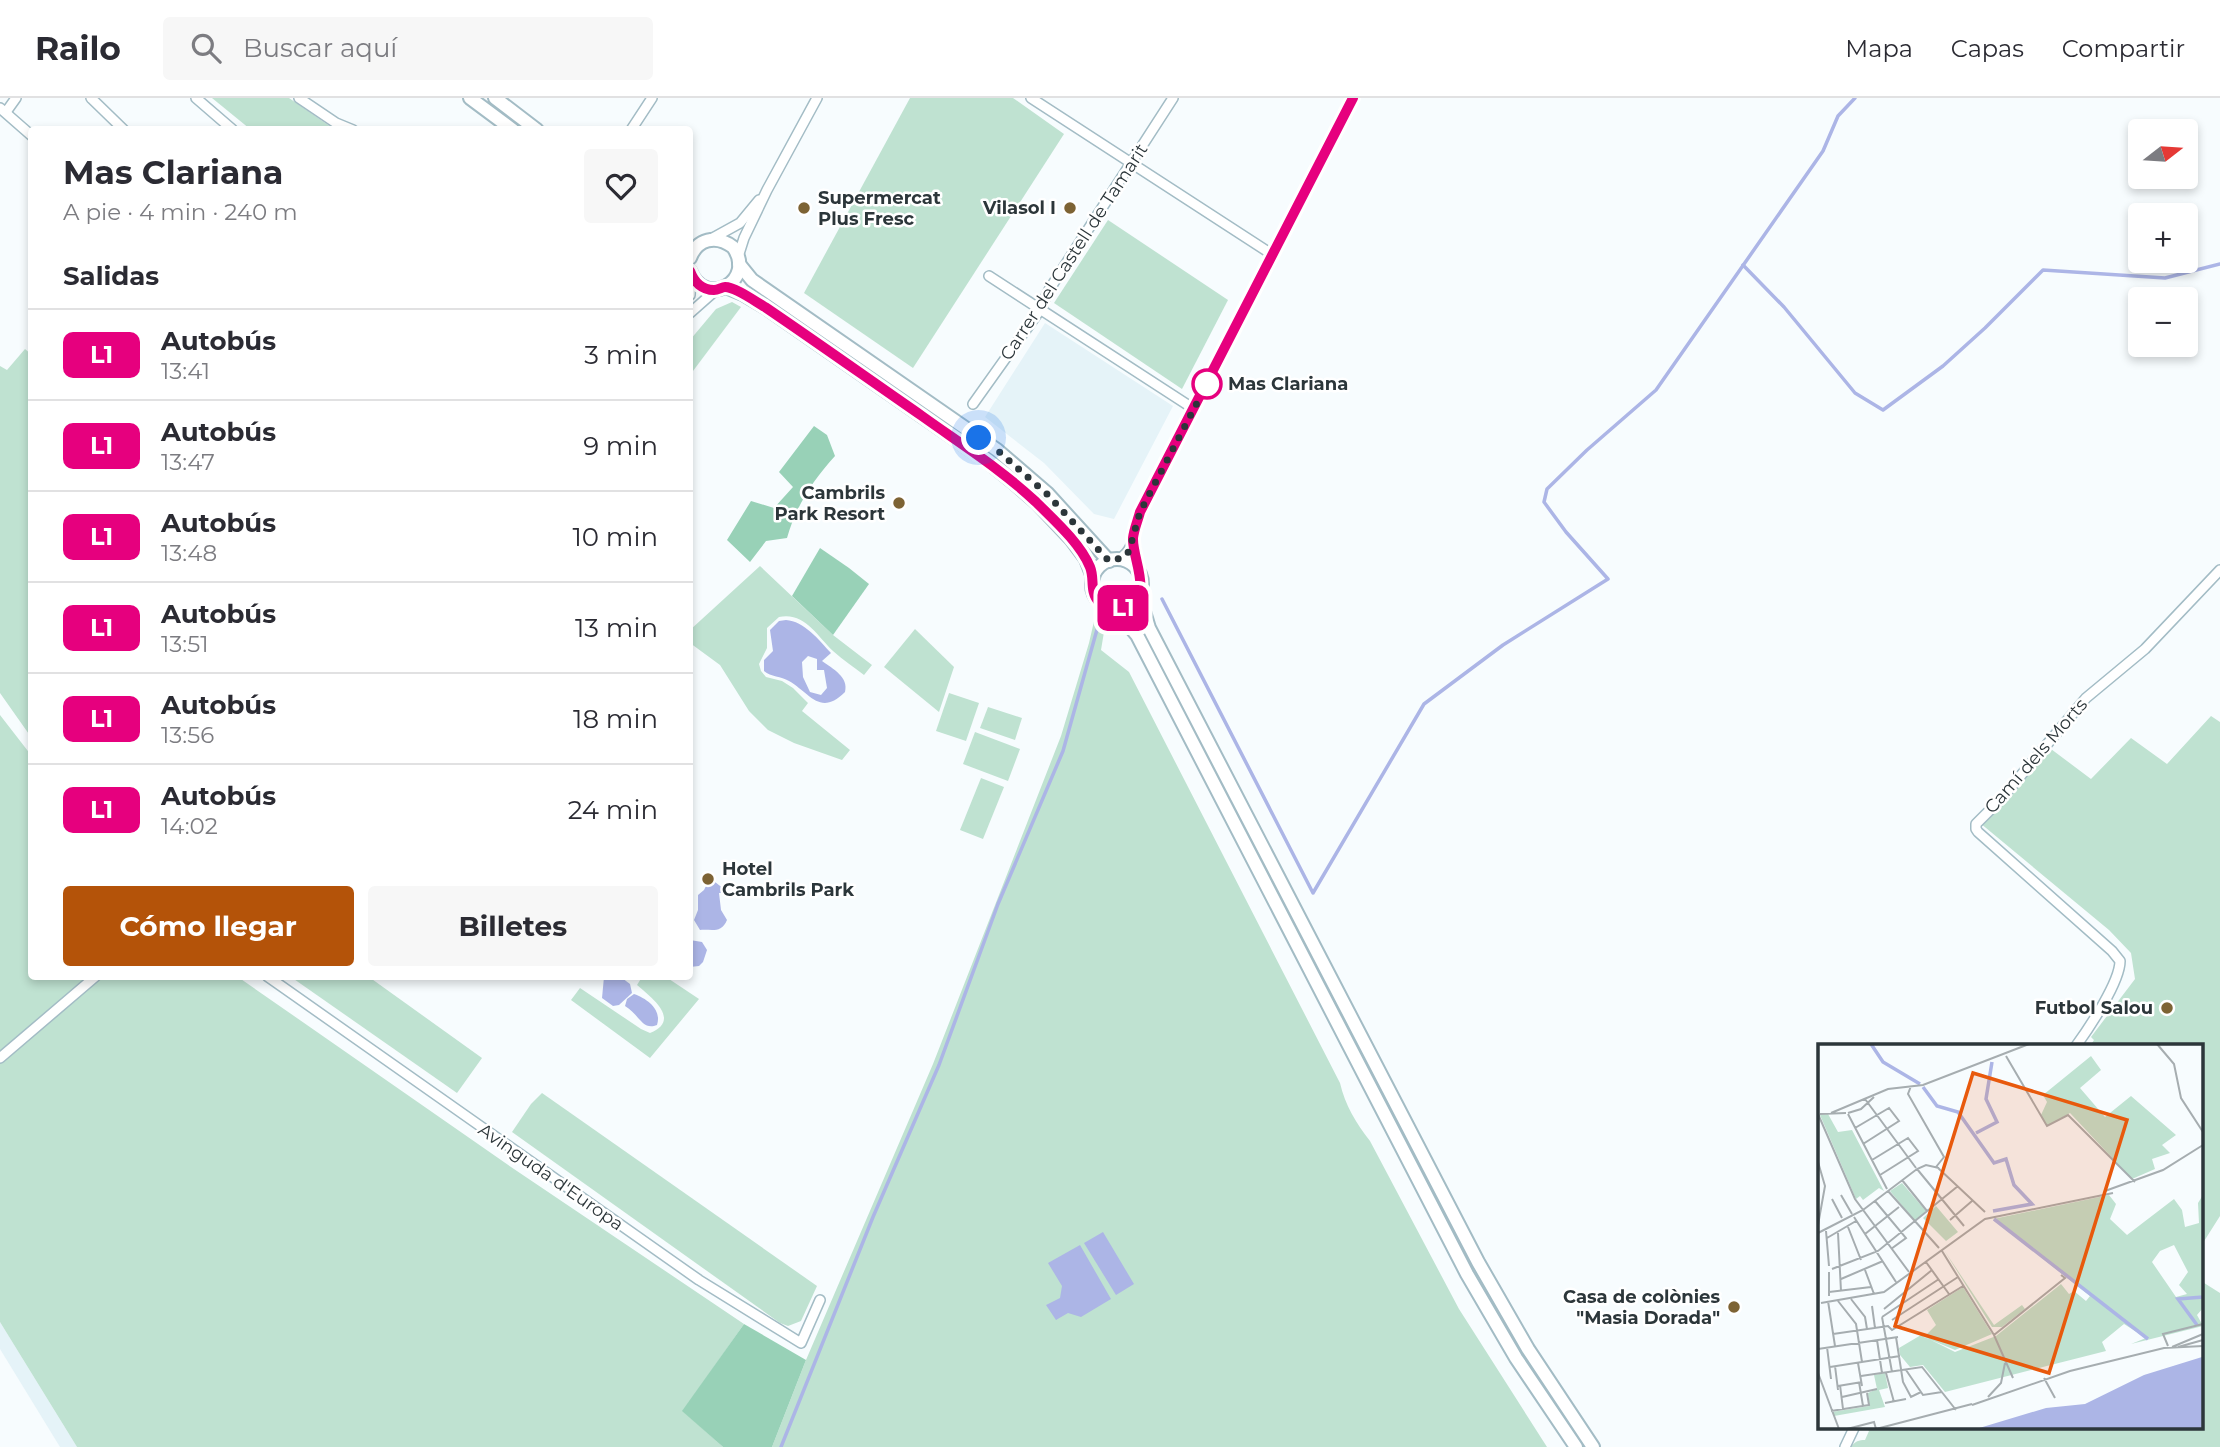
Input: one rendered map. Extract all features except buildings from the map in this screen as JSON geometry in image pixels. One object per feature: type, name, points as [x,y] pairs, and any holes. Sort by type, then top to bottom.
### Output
[{"type":"street","points":[[16,98],[3,110],[28,132]]},
{"type":"street","points":[[91,98],[120,126]]},
{"type":"street","points":[[196,98],[228,126]]},
{"type":"street","points":[[299,98],[343,126]]},
{"type":"street","points":[[470,98],[508,126]]},
{"type":"street","points":[[495,98],[532,126]]},
{"type":"street","points":[[634,126],[652,98]]},
{"type":"street","points":[[693,311],[736,278],[744,238],[817,98]]},
{"type":"street","points":[[1031,98],[1273,255]]},
{"type":"street","name":"Carrer del Castell de Tamarit","points":[[973,404],[1040,310],[1049,290],[1174,98]]},
{"type":"street","points":[[1139,596],[1131,604],[1115,609],[1104,606],[1096,598],[1092,588],[1093,577],[1099,567],[1125,557],[1140,512],[1353,98]]},
{"type":"street","points":[[701,240],[740,223],[767,190]]},
{"type":"street","points":[[701,240],[728,243],[752,280],[997,450],[1047,494],[1113,560],[1128,562],[1139,574]]},
{"type":"street","points":[[989,276],[1194,409]]},
{"type":"street","points":[[693,277],[701,286],[743,294],[765,307],[988,463],[1037,503],[1071,539],[1086,559],[1093,577]]},
{"type":"street","points":[[1133,538],[1141,585],[1139,596],[1149,628],[1483,1273],[1528,1349],[1593,1447]]},
{"type":"street","name":"Camí dels Morts","points":[[2077,1044],[2116,979],[2120,961],[1978,832],[1976,824],[2001,799],[2086,698],[2145,649],[2220,570]]},
{"type":"street","points":[[1115,609],[1137,635],[1467,1274],[1516,1358],[1576,1447]]},
{"type":"street","points":[[0,1058],[91,980]]},
{"type":"street","name":"Avinguda d'Europa","points":[[273,980],[699,1280],[801,1343],[820,1300]]},
{"type":"street","points":[[0,1051],[14,1045]]},
{"type":"street","points":[[1845,1447],[1853,1430]]},
{"type":"shaded area","points":[[1045,323],[1173,406],[1114,519],[1094,514],[1044,463],[985,417]]},
{"type":"shaded area","points":[[0,1322],[77,1447],[60,1447],[0,1349]]},
{"type":"green space","points":[[212,98],[289,98],[330,126],[246,126]]},
{"type":"green space","points":[[910,98],[1013,98],[1064,134],[913,368],[804,293]]},
{"type":"green space","points":[[1108,220],[1228,300],[1182,389],[1054,303]]},
{"type":"green space","points":[[732,302],[741,307],[693,371],[693,336],[716,309]]},
{"type":"green space","points":[[25,349],[28,352],[28,733],[0,693],[0,366],[7,370]]},
{"type":"green space","points":[[814,426],[827,435],[835,456],[806,494],[787,538],[766,541],[750,562],[727,540],[751,501],[774,508],[793,487],[779,472]]},
{"type":"green space","points":[[820,548],[869,584],[833,635],[792,596]]},
{"type":"green space","points":[[760,566],[833,635],[872,665],[864,675],[833,651],[809,626],[796,618],[779,617],[767,628],[767,648],[759,664],[761,671],[766,677],[782,681],[793,688],[808,703],[802,711],[850,750],[842,760],[794,743],[768,730],[749,711],[720,665],[693,645],[693,627]]},
{"type":"green space","points":[[1095,617],[1105,626],[1101,650],[1129,672],[1340,1083],[1352,1113],[1370,1141],[1459,1309],[1547,1447],[772,1447],[806,1360],[933,1064],[1061,736]]},
{"type":"green space","points":[[915,629],[954,667],[939,712],[884,667]]},
{"type":"green space","points":[[949,693],[979,703],[966,741],[936,731]]},
{"type":"green space","points":[[988,707],[1022,718],[1015,740],[980,728]]},
{"type":"green space","points":[[0,715],[28,751],[28,980],[242,980],[511,1167],[744,1324],[683,1411],[723,1447],[77,1447],[0,1322]]},
{"type":"green space","name":"Futbol Salou","points":[[2211,716],[2220,722],[2220,1216],[2202,1244],[2202,1044],[2091,1044],[2094,1040],[2091,1037],[2135,979],[2131,953],[2109,930],[1980,823],[2051,749],[2091,779],[2131,738],[2167,764]]},
{"type":"green space","points":[[975,732],[1020,749],[1008,781],[963,764]]},
{"type":"green space","points":[[981,778],[1004,787],[983,839],[960,830]]},
{"type":"green space","points":[[295,980],[373,980],[482,1058],[457,1093]]},
{"type":"green space","points":[[640,980],[670,980],[699,999],[650,1058],[571,1000],[580,988],[650,1033],[659,1028],[664,1015],[656,1002],[637,985]]},
{"type":"green space","points":[[542,1093],[817,1286],[801,1321],[788,1326],[780,1323],[512,1132]]},
{"type":"green space","points":[[2202,1282],[2220,1293],[2220,1447],[1851,1447],[1857,1441],[1865,1440],[1869,1431],[2202,1430]]},
{"type":"green space","points":[[744,1324],[806,1360],[772,1447],[723,1447],[682,1411]]},
{"type":"water","points":[[779,621],[799,624],[821,642],[831,653],[822,661],[835,670],[845,682],[845,692],[829,703],[822,703],[789,681],[764,671],[764,660],[773,651],[770,630]],"holes":[[[808,656],[817,659],[817,670],[824,670],[827,688],[821,695],[810,692],[803,677],[802,662]]]},
{"type":"water","points":[[715,882],[724,889],[719,893],[721,910],[727,920],[719,929],[700,930],[694,920],[698,910],[698,895],[707,884]]},
{"type":"water","points":[[693,940],[702,942],[707,950],[699,966],[693,967]]},
{"type":"water","points":[[604,980],[625,980],[630,984],[632,993],[619,1005],[613,1006],[602,998]]},
{"type":"water","points":[[634,994],[656,1010],[657,1025],[644,1024],[625,1006],[627,999]]},
{"type":"water","points":[[1103,1232],[1134,1284],[1116,1295],[1084,1243]]},
{"type":"water","points":[[1080,1245],[1111,1299],[1081,1317],[1068,1313],[1056,1320],[1046,1305],[1060,1298],[1062,1286],[1048,1263]]},
{"type":"waterway","points":[[1162,599],[1313,893],[1424,704],[1503,645],[1608,579],[1566,532],[1544,502],[1547,489],[1656,390],[1823,151],[1838,116],[1855,98]]},
{"type":"waterway","points":[[1743,265],[1784,307],[1855,393],[1883,410],[1943,366],[2043,270],[2165,278],[2220,264]]},
{"type":"waterway","points":[[781,1447],[873,1217],[939,1065],[998,904],[1063,751],[1098,626]]},
{"type":"bus line","name":"L1","points":[[693,279],[711,290],[726,287],[765,307],[1013,482],[1037,503],[1082,553],[1090,566],[1092,588],[1100,603],[1121,609],[1136,600],[1141,590],[1133,538],[1140,512],[1353,98]]},
{"type":"place","name":"Supermercat Plus Fresc","points":[[804,208]]},
{"type":"place","name":"Vilasol I","points":[[1070,208]]},
{"type":"place","name":"Mas Clariana","points":[[1207,384]]},
{"type":"place","name":"Cambrils Park Resort","points":[[899,503]]},
{"type":"place","name":"Hotel Cambrils Park","points":[[708,879]]},
{"type":"place","name":"Futbol Salou","points":[[2167,1008]]},
{"type":"place","name":"Casa de colònies \"Masia Dorada\"","points":[[1734,1307]]},
{"type":"route","points":[[979,438],[997,450],[1047,494],[1109,561],[1118,559],[1125,557],[1129,551],[1140,512],[1208,382],[1207,384]]}]
